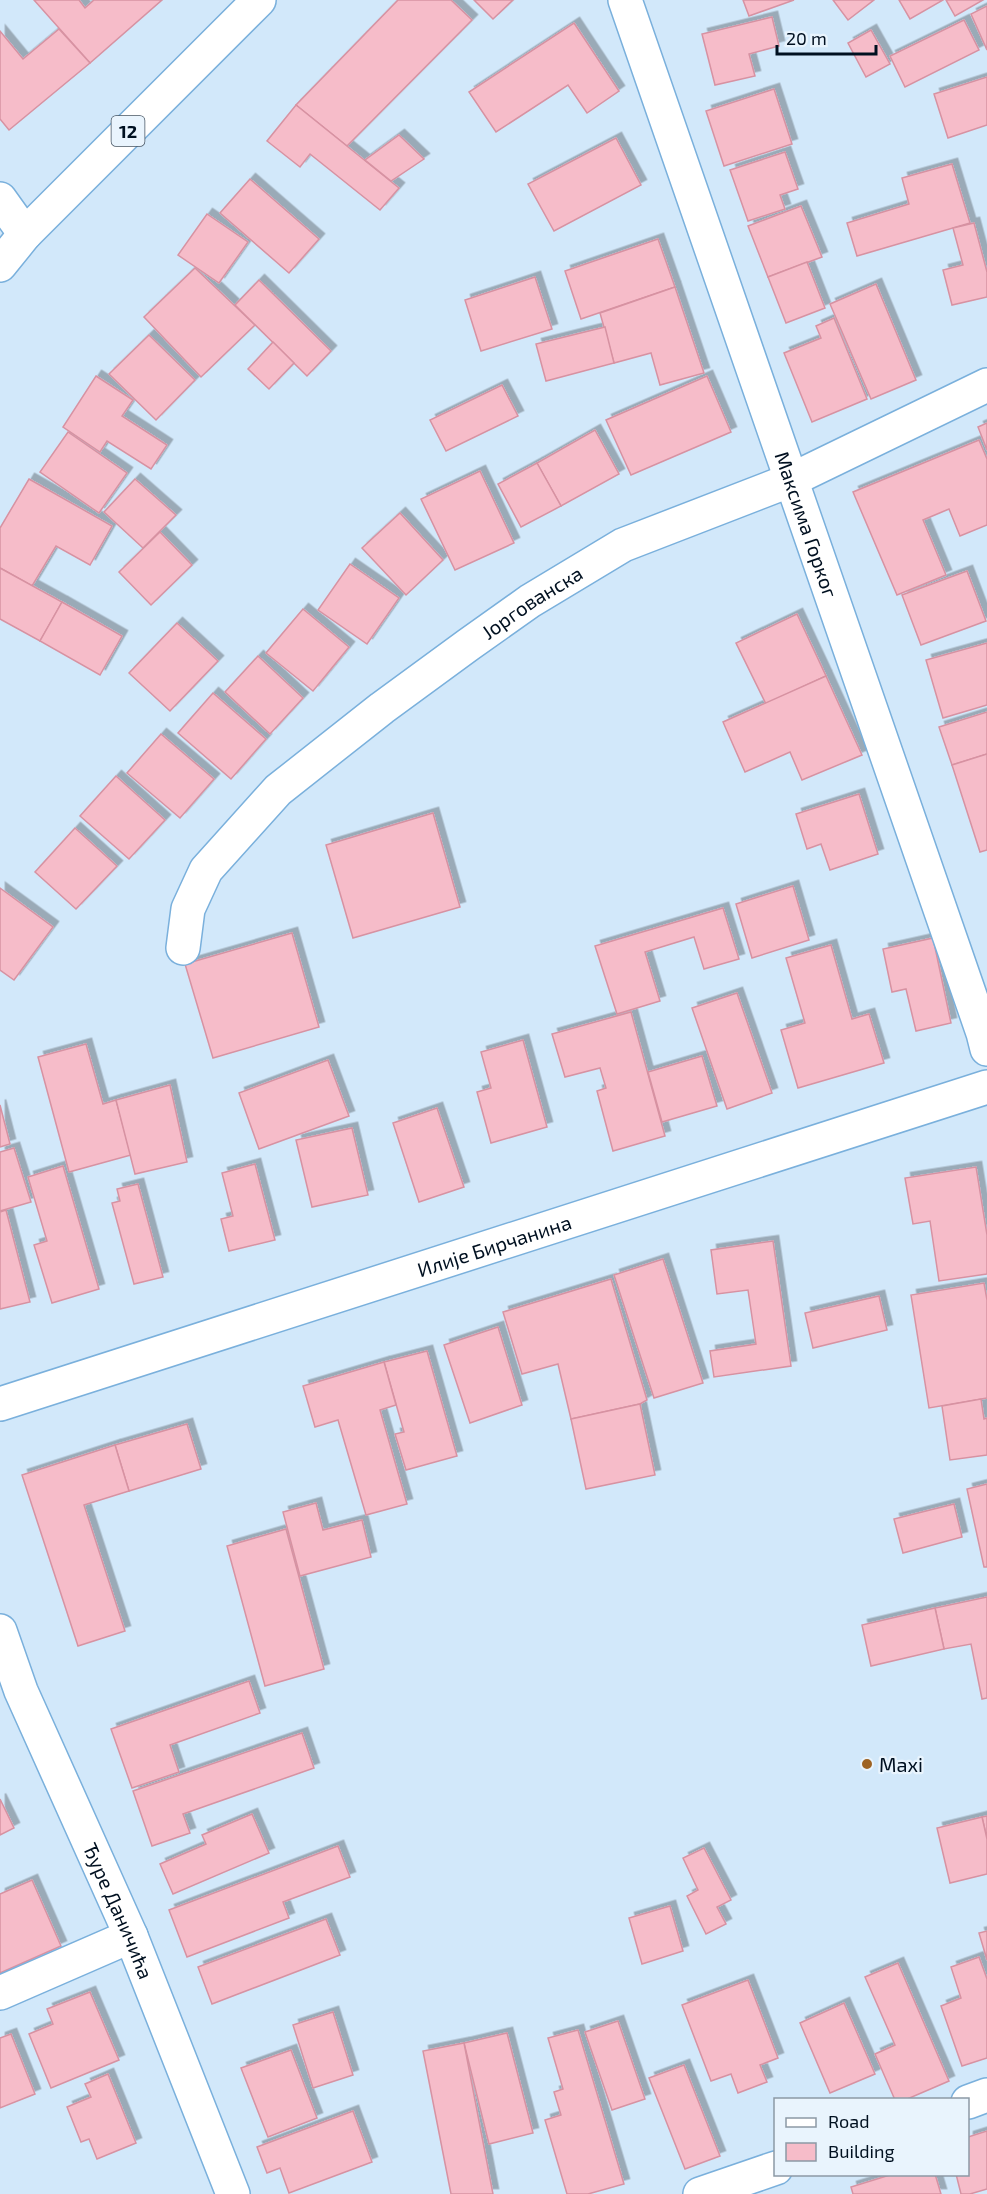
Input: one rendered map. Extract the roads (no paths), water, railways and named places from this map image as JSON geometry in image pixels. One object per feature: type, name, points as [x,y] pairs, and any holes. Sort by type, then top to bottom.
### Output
[{"type":"street","name":"12","points":[[0,265],[25,234],[259,0]]},
{"type":"street","name":"Максима Горког","points":[[625,0],[980,1022],[987,1049]]},
{"type":"street","points":[[0,199],[25,234]]},
{"type":"street","name":"Јоргованска","points":[[183,948],[188,909],[206,870],[278,790],[382,708],[530,601],[623,545],[791,480],[987,385]]},
{"type":"street","name":"Илије Бирчанина","points":[[0,1404],[987,1087]]},
{"type":"street","name":"Ђуре Даничића","points":[[0,1631],[21,1690],[131,1936],[233,2194]]},
{"type":"street","points":[[0,1993],[131,1936]]},
{"type":"street","points":[[969,2102],[987,2095]]},
{"type":"street","points":[[700,2194],[774,2169]]},
{"type":"place","name":"Maxi","points":[[867,1764]]}]
